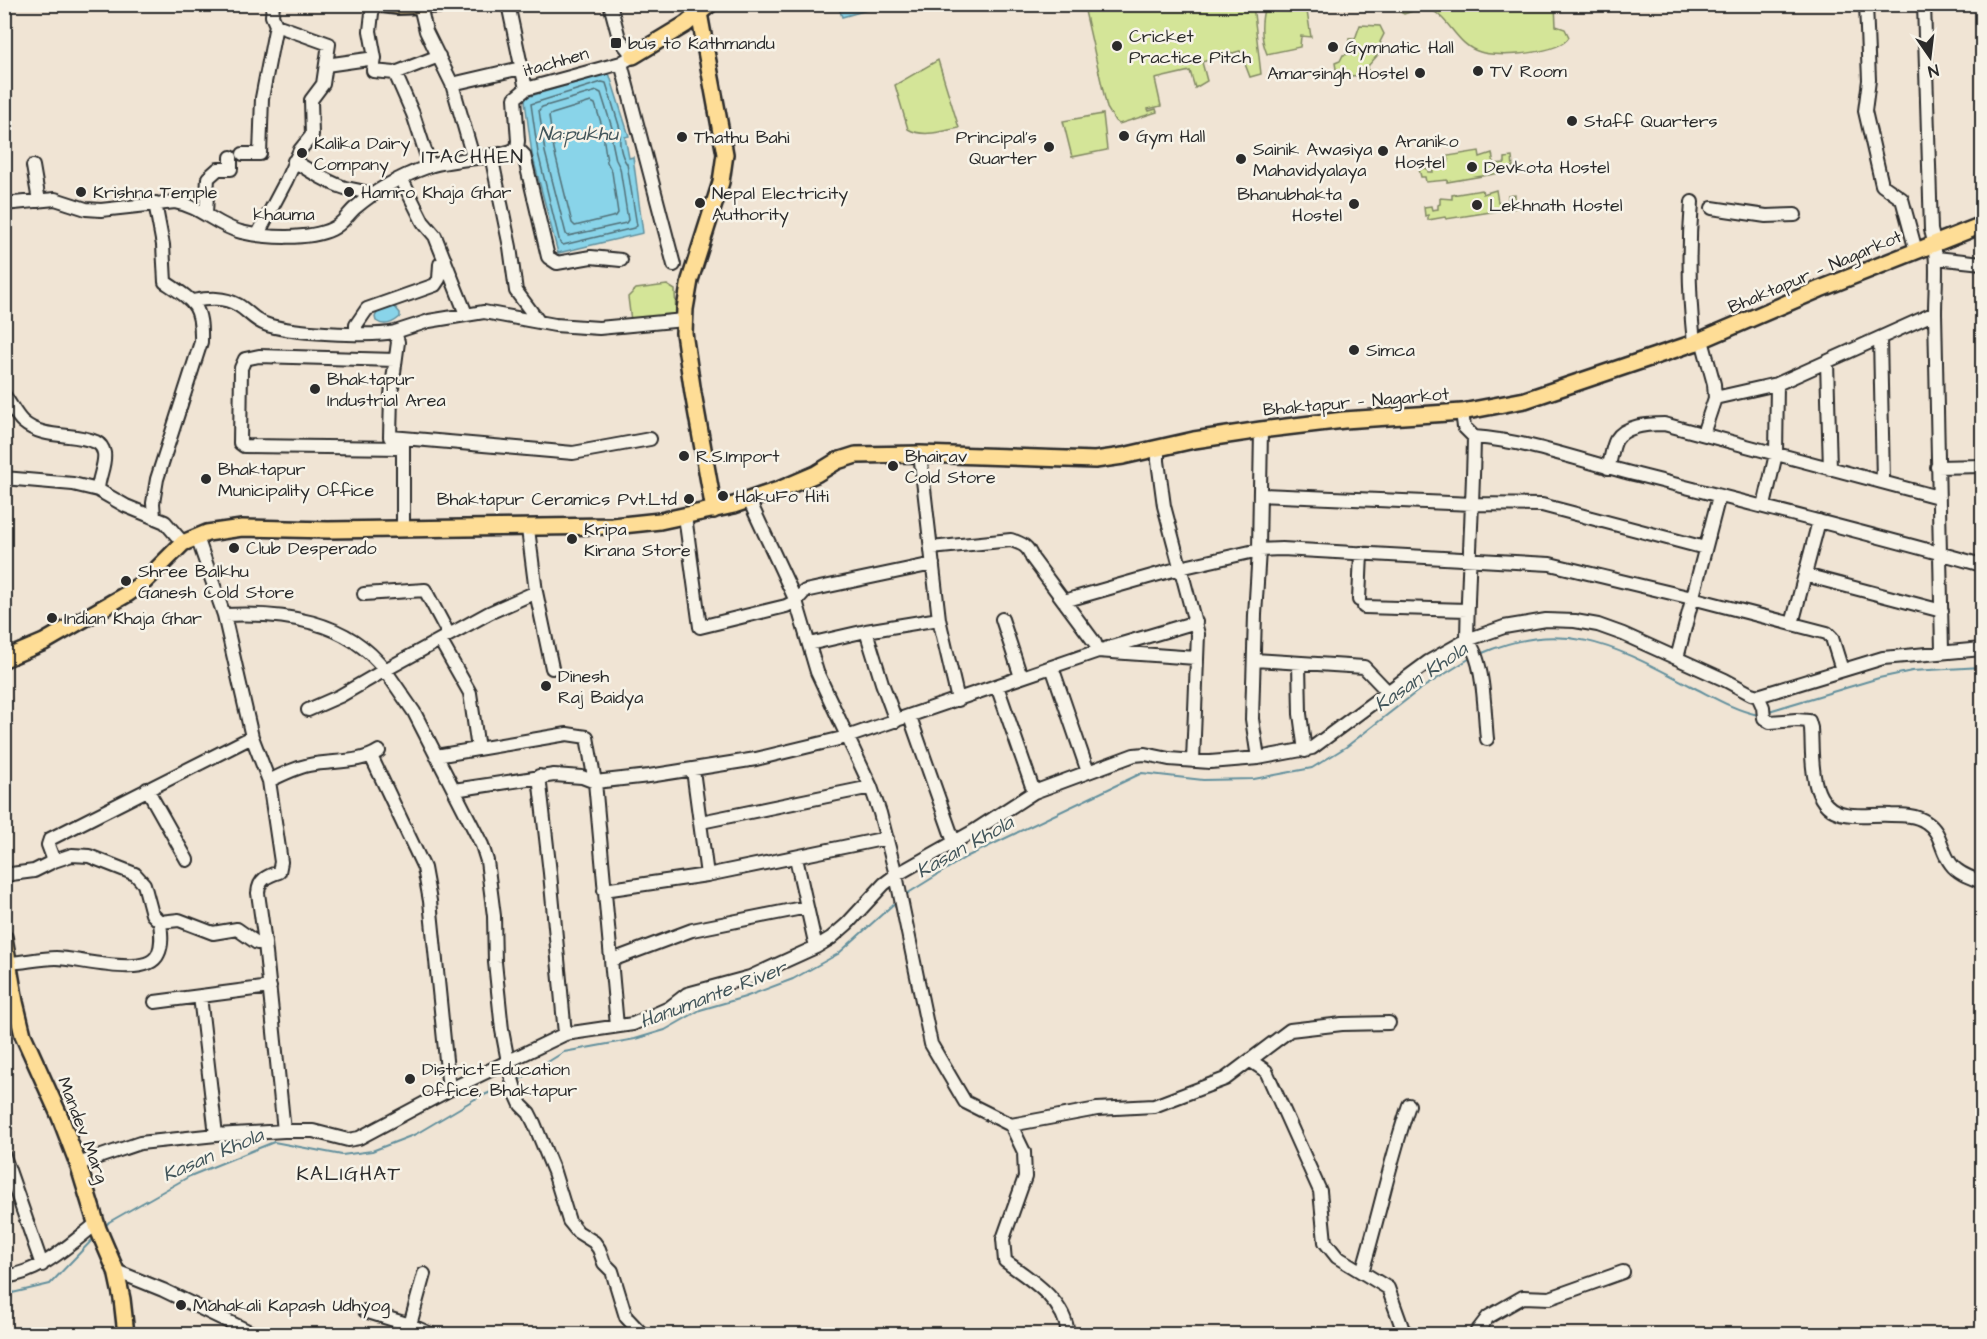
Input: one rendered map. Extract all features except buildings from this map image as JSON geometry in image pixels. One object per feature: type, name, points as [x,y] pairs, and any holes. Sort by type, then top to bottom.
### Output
[{"type":"main road","points":[[381,4],[420,6],[453,4]]},
{"type":"main road","points":[[627,59],[686,24],[704,9]]},
{"type":"main road","points":[[704,9],[725,154],[722,182],[690,280],[684,320],[693,393],[714,510]]},
{"type":"main road","name":"Bhaktapur — Nagarkot","points":[[183,543],[207,533],[242,528],[403,530],[613,526],[685,516],[749,500],[781,489],[849,457],[920,454],[1095,460],[1261,430],[1344,420],[1462,411],[1526,400],[1698,342],[1820,289],[1916,251],[1936,251],[1983,225]]},
{"type":"main road","points":[[4,659],[44,642],[127,594],[144,582],[183,543]]},
{"type":"main road","name":"Mandev Marg","points":[[4,938],[10,963],[10,1003],[32,1058],[60,1117],[78,1164],[97,1227],[116,1271],[126,1335]]},
{"type":"street","points":[[206,213],[208,178],[218,170],[231,169],[237,155],[260,154],[262,98],[276,25],[272,16],[273,4]]},
{"type":"street","points":[[373,4],[370,31],[375,57],[373,71],[395,73],[439,56]]},
{"type":"street","points":[[508,4],[526,89]]},
{"type":"street","points":[[610,4],[627,59],[674,265]]},
{"type":"street","points":[[1866,4],[1869,80],[1865,101],[1866,120],[1871,131],[1881,185],[1902,199],[1916,251]]},
{"type":"street","points":[[1924,4],[1931,230],[1936,251],[1937,467],[1942,651]]},
{"type":"street","points":[[420,6],[426,31],[452,84],[474,157]]},
{"type":"street","points":[[258,234],[300,150],[312,135],[311,100],[323,84],[329,44],[276,25]]},
{"type":"street","points":[[326,65],[375,57]]},
{"type":"street","name":"itachhen","points":[[517,148],[515,98],[526,89],[627,59]]},
{"type":"street","points":[[452,84],[520,68]]},
{"type":"street","points":[[395,73],[413,114],[430,166]]},
{"type":"street","points":[[294,162],[346,188],[363,190],[373,195],[401,178],[430,166],[474,157],[504,154],[517,148],[524,155],[548,257],[558,263],[591,257],[621,260]]},
{"type":"street","points":[[491,155],[516,291],[538,322]]},
{"type":"street","points":[[33,166],[39,201]]},
{"type":"street","points":[[401,178],[423,222],[435,236],[466,314]]},
{"type":"street","name":"khauma","points":[[4,204],[55,199],[86,209],[155,203],[186,203],[241,232],[303,236],[332,230],[373,195]]},
{"type":"street","points":[[1692,202],[1689,286],[1698,342],[1714,384],[1715,398],[1703,434]]},
{"type":"street","points":[[154,517],[153,503],[157,479],[201,342],[202,321],[193,301],[165,282],[163,245],[155,203]]},
{"type":"street","points":[[1712,208],[1766,216],[1795,215]]},
{"type":"street","points":[[1936,251],[1983,263]]},
{"type":"street","points":[[356,333],[356,325],[367,309],[435,285],[439,279],[440,264],[445,260]]},
{"type":"street","points":[[193,301],[213,298],[226,301],[238,305],[252,317],[266,324],[281,328],[356,333],[385,334],[417,324],[466,314],[493,313],[538,322],[599,328],[684,320]]},
{"type":"street","points":[[1715,398],[1777,384],[1935,313]]},
{"type":"street","points":[[395,332],[398,342],[391,395],[390,437],[403,443]]},
{"type":"street","points":[[1880,338],[1882,481]]},
{"type":"street","points":[[395,360],[259,356],[245,359],[241,368],[240,443],[244,447],[403,443],[573,453],[650,438]]},
{"type":"street","points":[[1827,362],[1830,469]]},
{"type":"street","points":[[1764,506],[1776,454],[1777,384]]},
{"type":"street","points":[[4,395],[22,422],[34,429],[94,441],[101,446],[105,454],[98,480],[98,490]]},
{"type":"street","points":[[1462,411],[1464,427],[1474,437],[1499,439],[1764,506],[1983,565]]},
{"type":"street","points":[[1608,468],[1616,440],[1629,430],[1640,426],[1664,424],[1938,497]]},
{"type":"street","points":[[1258,758],[1252,719],[1261,430]]},
{"type":"street","points":[[1474,437],[1467,610],[1470,644],[1478,660],[1487,739]]},
{"type":"street","points":[[403,443],[403,530]]},
{"type":"street","points":[[1158,447],[1164,506],[1198,634],[1193,761]]},
{"type":"street","points":[[920,454],[939,619],[958,700]]},
{"type":"street","points":[[1937,467],[1983,466]]},
{"type":"street","points":[[4,478],[73,484],[98,490],[126,506],[165,522],[183,543]]},
{"type":"street","points":[[1260,495],[1542,505],[1705,548]]},
{"type":"street","points":[[1677,658],[1719,496]]},
{"type":"street","points":[[749,500],[796,601],[817,672],[871,787],[896,874],[931,1044],[965,1102],[1011,1125],[1024,1152],[1025,1177],[1003,1239],[1005,1261],[1037,1285],[1052,1300],[1067,1323],[1068,1335]]},
{"type":"street","points":[[685,516],[700,627],[786,606],[796,601],[805,591],[933,564]]},
{"type":"street","points":[[1792,624],[1819,521]]},
{"type":"street","points":[[528,529],[536,592],[552,668]]},
{"type":"street","points":[[197,537],[224,615],[252,737],[269,781],[281,862],[279,872],[265,877],[259,885],[258,893],[284,1131]]},
{"type":"street","points":[[931,548],[1011,540],[1023,544],[1029,548],[1032,558],[1095,643],[1098,651]]},
{"type":"street","points":[[1064,601],[1180,568],[1259,550],[1468,558],[1550,564],[1830,634],[1842,670]]},
{"type":"street","points":[[1360,553],[1361,603],[1467,610]]},
{"type":"street","points":[[1805,575],[1942,611]]},
{"type":"street","points":[[364,594],[425,590],[470,693],[478,749]]},
{"type":"street","points":[[308,710],[340,696],[489,613],[536,592]]},
{"type":"street","points":[[224,615],[282,616],[323,625],[356,642],[376,658],[414,712],[482,845],[487,861],[494,916],[495,962],[509,1067],[514,1086],[521,1104],[534,1123],[554,1172],[569,1221],[578,1232],[594,1242],[599,1249],[604,1263],[612,1271],[626,1317],[642,1335]]},
{"type":"street","points":[[809,644],[866,631],[939,619]]},
{"type":"street","points":[[1002,619],[1021,677]]},
{"type":"street","points":[[78,1164],[140,1143],[216,1135],[313,1131],[348,1140],[359,1138],[449,1090],[509,1067],[565,1034],[643,1020],[669,1008],[687,994],[750,977],[816,947],[848,924],[896,874],[954,842],[1034,792],[1134,755],[1145,754],[1193,761],[1236,761],[1305,751],[1319,744],[1428,662],[1504,627],[1559,620],[1598,625],[1677,658],[1751,694],[1762,707],[1770,722],[1809,721],[1815,784],[1824,801],[1831,808],[1841,814],[1856,816],[1911,816],[1923,820],[1933,826],[1951,864],[1959,872],[1983,882]]},
{"type":"street","points":[[453,790],[554,775],[582,777],[596,782],[693,770],[756,759],[848,737],[1098,651],[1196,622]]},
{"type":"street","points":[[866,631],[896,721]]},
{"type":"street","points":[[1762,707],[1842,670],[1883,658],[1942,651],[1983,650]]},
{"type":"street","points":[[1098,651],[1196,658]]},
{"type":"street","points":[[1254,660],[1364,666],[1389,693]]},
{"type":"street","points":[[1299,663],[1300,714],[1305,751]]},
{"type":"street","points":[[1052,667],[1088,772]]},
{"type":"street","points":[[997,686],[1034,792]]},
{"type":"street","points":[[910,717],[954,842]]},
{"type":"street","points":[[436,756],[567,734],[587,737],[596,782],[617,1026]]},
{"type":"street","points":[[54,861],[48,845],[50,838],[252,737]]},
{"type":"street","points":[[269,781],[295,768],[375,753],[424,868],[430,901],[449,1090]]},
{"type":"street","points":[[693,770],[707,875]]},
{"type":"street","points":[[538,776],[550,873],[565,1034]]},
{"type":"street","points":[[701,822],[871,787]]},
{"type":"street","points":[[147,789],[187,860]]},
{"type":"street","points":[[604,890],[707,875],[887,838]]},
{"type":"street","points":[[4,877],[34,871],[72,855],[89,856],[135,874],[144,884],[152,915],[160,922],[161,944],[158,956],[148,963],[115,966],[56,958],[10,963]]},
{"type":"street","points":[[796,858],[816,947]]},
{"type":"street","points":[[612,960],[692,930],[807,907]]},
{"type":"street","points":[[160,922],[179,920],[213,933],[237,929],[257,944],[265,943]]},
{"type":"street","points":[[155,1002],[270,987]]},
{"type":"street","points":[[200,996],[216,1135]]},
{"type":"street","points":[[1011,1125],[1097,1108],[1154,1106],[1225,1079],[1290,1030],[1342,1024],[1389,1023]]},
{"type":"street","points":[[1251,1061],[1266,1071],[1320,1191],[1325,1242],[1337,1257],[1388,1288],[1403,1330],[1409,1335]]},
{"type":"street","points":[[1362,1272],[1376,1227],[1395,1145],[1409,1105]]},
{"type":"street","points":[[4,1156],[42,1265]]},
{"type":"street","points":[[4,1277],[42,1265],[97,1227]]},
{"type":"street","points":[[116,1271],[163,1290],[254,1335]]},
{"type":"street","points":[[1475,1335],[1488,1317],[1523,1297],[1550,1298],[1623,1272]]},
{"type":"street","points":[[410,1325],[424,1274]]},
{"type":"street","points":[[365,1311],[410,1325],[430,1335]]},
{"type":"green space","points":[[1089,5],[1253,5],[1261,74],[1250,77],[1240,51],[1202,62],[1207,81],[1195,88],[1190,71],[1155,79],[1161,106],[1148,109],[1149,111],[1156,109],[1157,112],[1119,124],[1107,108],[1085,11],[1085,7]]},
{"type":"green space","points":[[1265,5],[1306,5],[1311,37],[1301,36],[1300,47],[1267,54],[1262,29]]},
{"type":"green space","points":[[1388,5],[1555,5],[1556,26],[1565,29],[1569,37],[1563,43],[1541,51],[1488,54],[1468,46],[1428,6],[1404,14]]},
{"type":"green space","points":[[1360,25],[1380,26],[1384,34],[1380,42],[1384,48],[1368,66],[1368,75],[1349,76],[1336,69],[1335,63],[1340,61],[1343,55],[1349,54],[1349,38],[1355,39]]},
{"type":"green space","points":[[938,60],[959,128],[933,133],[914,132],[908,129],[895,85]]},
{"type":"green space","points":[[1103,114],[1107,150],[1072,157],[1063,121]]},
{"type":"green space","name":"Devkota Hostel","points":[[1479,151],[1480,157],[1492,153],[1494,164],[1505,163],[1505,158],[1512,157],[1512,171],[1447,182],[1447,180],[1426,182],[1425,177],[1421,177],[1419,169],[1427,168],[1428,172],[1433,172],[1432,166],[1436,165],[1435,161],[1449,162],[1448,156]]},
{"type":"green space","name":"Lekhnath Hostel","points":[[1482,190],[1483,194],[1496,190],[1498,202],[1508,201],[1508,196],[1515,195],[1516,208],[1446,219],[1445,217],[1428,220],[1428,215],[1425,216],[1424,207],[1431,206],[1432,210],[1438,209],[1440,198],[1452,199],[1452,195]]},
{"type":"green space","points":[[667,285],[675,290],[676,317],[631,321],[628,297],[636,289]]},
{"type":"water","points":[[838,4],[885,5],[842,17]]},
{"type":"water","name":"Na:pukhu","points":[[609,73],[629,136],[625,137],[629,158],[633,157],[643,233],[558,253],[532,154],[525,101],[527,97]]},
{"type":"water","points":[[395,307],[400,317],[388,324],[376,321],[378,311]]},
{"type":"waterway","name":"Kasan Khola","points":[[1480,654],[1510,643],[1538,638],[1564,638],[1589,642],[1638,659],[1724,703],[1758,715]]},
{"type":"waterway","name":"Kasan Khola","points":[[905,895],[966,857],[1142,773],[1203,780],[1254,779],[1312,768],[1346,747],[1419,690],[1472,657]]},
{"type":"waterway","name":"Kasan Khola","points":[[1769,711],[1879,678],[1912,671],[1982,667]]},
{"type":"waterway","name":"Hanumante River","points":[[517,1081],[564,1052],[635,1039],[665,1030],[700,1010],[745,997],[793,979],[838,954],[898,900]]},
{"type":"waterway","name":"Kasan Khola","points":[[103,1229],[109,1222],[190,1176],[274,1142],[342,1155],[372,1151],[416,1134],[475,1099],[509,1084]]},
{"type":"waterway","name":"Kasan Khola","points":[[4,1295],[50,1284],[95,1237]]},
{"type":"place","name":"bus to Kathmandu","points":[[616,43]]},
{"type":"place","name":"Cricket Practice Pitch","points":[[1117,46]]},
{"type":"place","name":"Gymnatic Hall","points":[[1333,47]]},
{"type":"place","name":"TV Room","points":[[1478,71]]},
{"type":"place","name":"Amarsingh Hostel","points":[[1420,73]]},
{"type":"place","name":"Staff Quarters","points":[[1572,121]]},
{"type":"place","name":"Gym Hall","points":[[1124,136]]},
{"type":"place","name":"Thathu Bahi","points":[[682,137]]},
{"type":"place","name":"Principal's Quarter","points":[[1049,147]]},
{"type":"place","name":"Araniko Hostel","points":[[1383,151]]},
{"type":"place","name":"Kalika Dairy Company","points":[[302,153]]},
{"type":"place","name":"Sainik Awasiya Mahavidyalaya","points":[[1241,159]]},
{"type":"place","name":"Devkota Hostel","points":[[1472,167]]},
{"type":"place","name":"Krishna Temple","points":[[81,192]]},
{"type":"place","name":"Hamro Khaja Ghar","points":[[349,192]]},
{"type":"place","name":"Nepal Electricity Authority","points":[[700,203]]},
{"type":"place","name":"Bhanubhakta Hostel","points":[[1354,204]]},
{"type":"place","name":"Lekhnath Hostel","points":[[1477,205]]},
{"type":"place","name":"Simca","points":[[1354,350]]},
{"type":"place","name":"Bhaktapur Industrial Area","points":[[315,389]]},
{"type":"place","name":"R.S.Import","points":[[684,456]]},
{"type":"place","name":"Bhairav Cold Store","points":[[893,466]]},
{"type":"place","name":"Bhaktapur Municipality Office","points":[[206,479]]},
{"type":"place","name":"HakuFo Hiti","points":[[723,496]]},
{"type":"place","name":"Bhaktapur Ceramics Pvt.Ltd","points":[[689,499]]},
{"type":"place","name":"Kripa Kirana Store","points":[[572,539]]},
{"type":"place","name":"Club Desperado","points":[[234,548]]},
{"type":"place","name":"Shree Balkhu Ganesh Cold Store","points":[[126,581]]},
{"type":"place","name":"Indian Khaja Ghar","points":[[52,618]]},
{"type":"place","name":"Dinesh Raj Baidya","points":[[546,686]]},
{"type":"place","name":"District Education Office, Bhaktapur","points":[[410,1079]]},
{"type":"place","name":"Mahakali Kapash Udhyog","points":[[181,1305]]},
{"type":"district","name":"ITACHHEN","points":[[473,157]]},
{"type":"district","name":"KALIGHAT","points":[[349,1174]]}]
